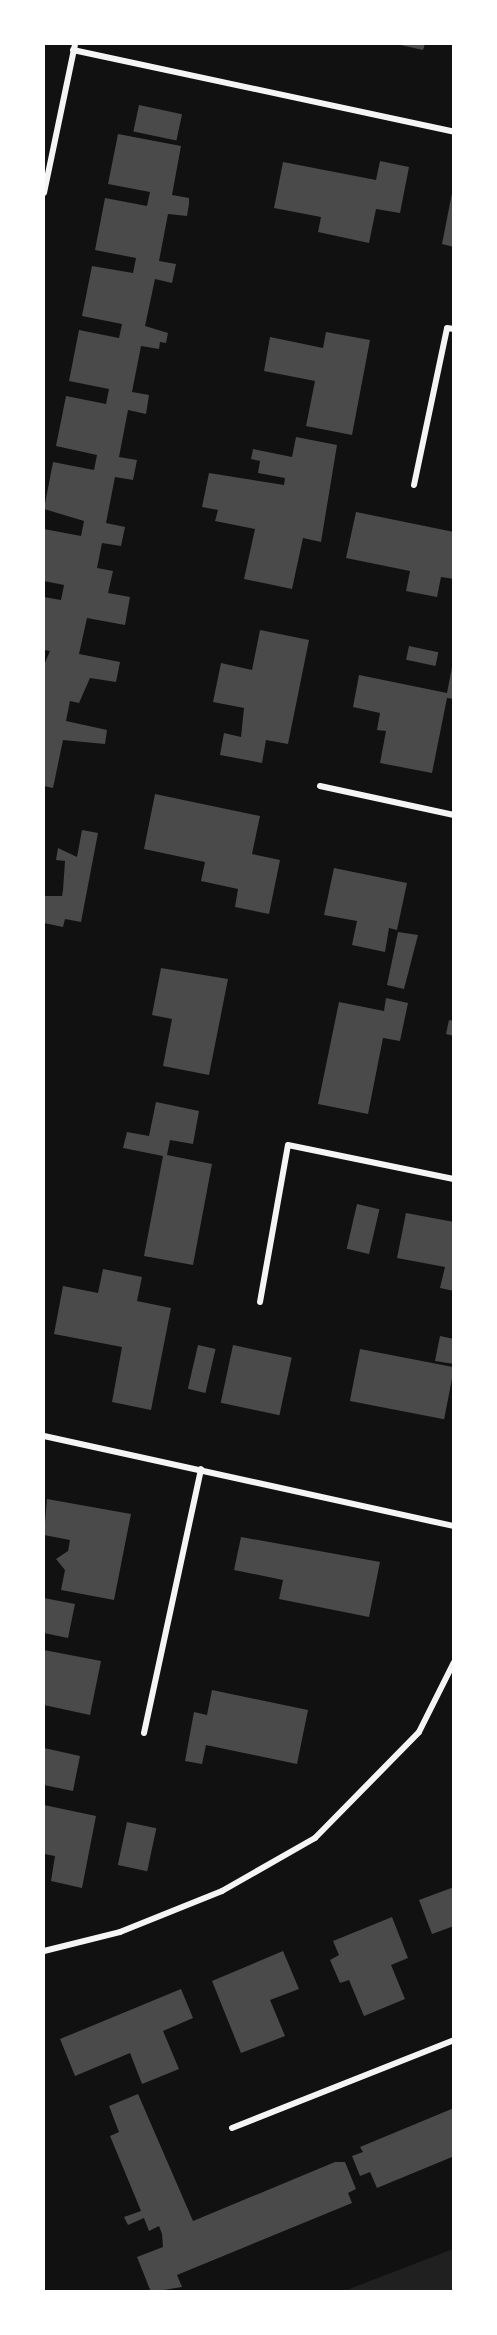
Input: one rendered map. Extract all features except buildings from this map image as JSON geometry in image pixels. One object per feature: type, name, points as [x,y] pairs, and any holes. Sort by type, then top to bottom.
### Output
[{"type":"street","points":[[44,194],[74,47],[453,132]]},
{"type":"street","points":[[414,485],[447,328],[453,329]]},
{"type":"street","points":[[320,786],[453,815]]},
{"type":"street","points":[[260,1302],[288,1145],[453,1179]]},
{"type":"street","points":[[44,1436],[453,1526]]},
{"type":"street","points":[[144,1734],[201,1469]]},
{"type":"street","points":[[44,1951],[120,1932],[222,1891],[315,1838],[419,1732],[453,1662]]},
{"type":"street","points":[[232,2128],[453,2040]]},
{"type":"shaded area","points":[[453,2249],[453,2291],[344,2291]]}]
